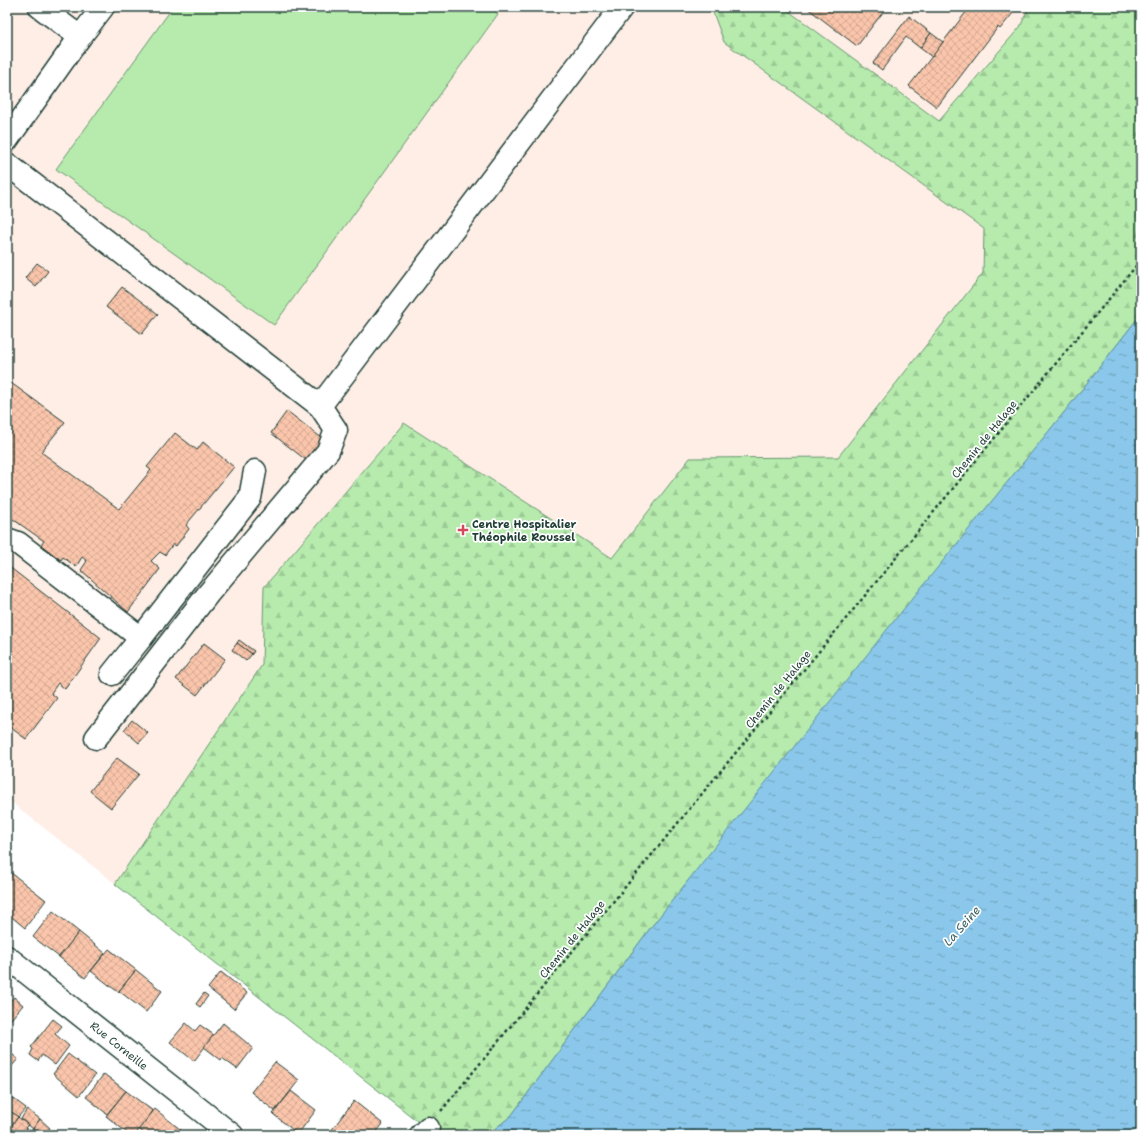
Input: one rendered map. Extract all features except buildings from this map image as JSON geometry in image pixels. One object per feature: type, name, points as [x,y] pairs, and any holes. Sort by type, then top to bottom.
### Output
[{"type":"street","points":[[40,7],[80,37]]},
{"type":"street","points":[[7,140],[103,7]]},
{"type":"street","points":[[320,406],[622,7]]},
{"type":"street","points":[[7,164],[320,406],[336,430],[328,451],[208,594],[96,738]]},
{"type":"street","points":[[112,674],[250,498],[255,471]]},
{"type":"street","points":[[7,539],[18,542],[141,638]]},
{"type":"street","name":"Rue Corneille","points":[[7,957],[232,1135]]},
{"type":"path","name":"Chemin de Halage","points":[[424,1131],[1141,260]]},
{"type":"shaded area","name":"Centre Hospitalier Théophile Roussel","points":[[7,7],[1141,7],[1141,260],[428,1128],[7,799]]},
{"type":"green space","points":[[173,7],[489,7],[498,14],[274,325],[56,169]]},
{"type":"green space","points":[[711,7],[783,7],[939,121],[1020,27],[1029,7],[1141,7],[1141,314],[1062,415],[648,931],[511,1116],[487,1135],[435,1135],[115,884],[262,665],[264,587],[404,423],[612,558],[690,458],[838,457],[983,273],[984,229],[724,42]]},
{"type":"water","name":"La Seine","points":[[1141,314],[1141,1129],[1125,1135],[487,1135],[511,1116],[648,931],[889,627],[1062,415]]},
{"type":"place","name":"Centre Hospitalier Théophile Roussel","points":[[463,530]]}]
